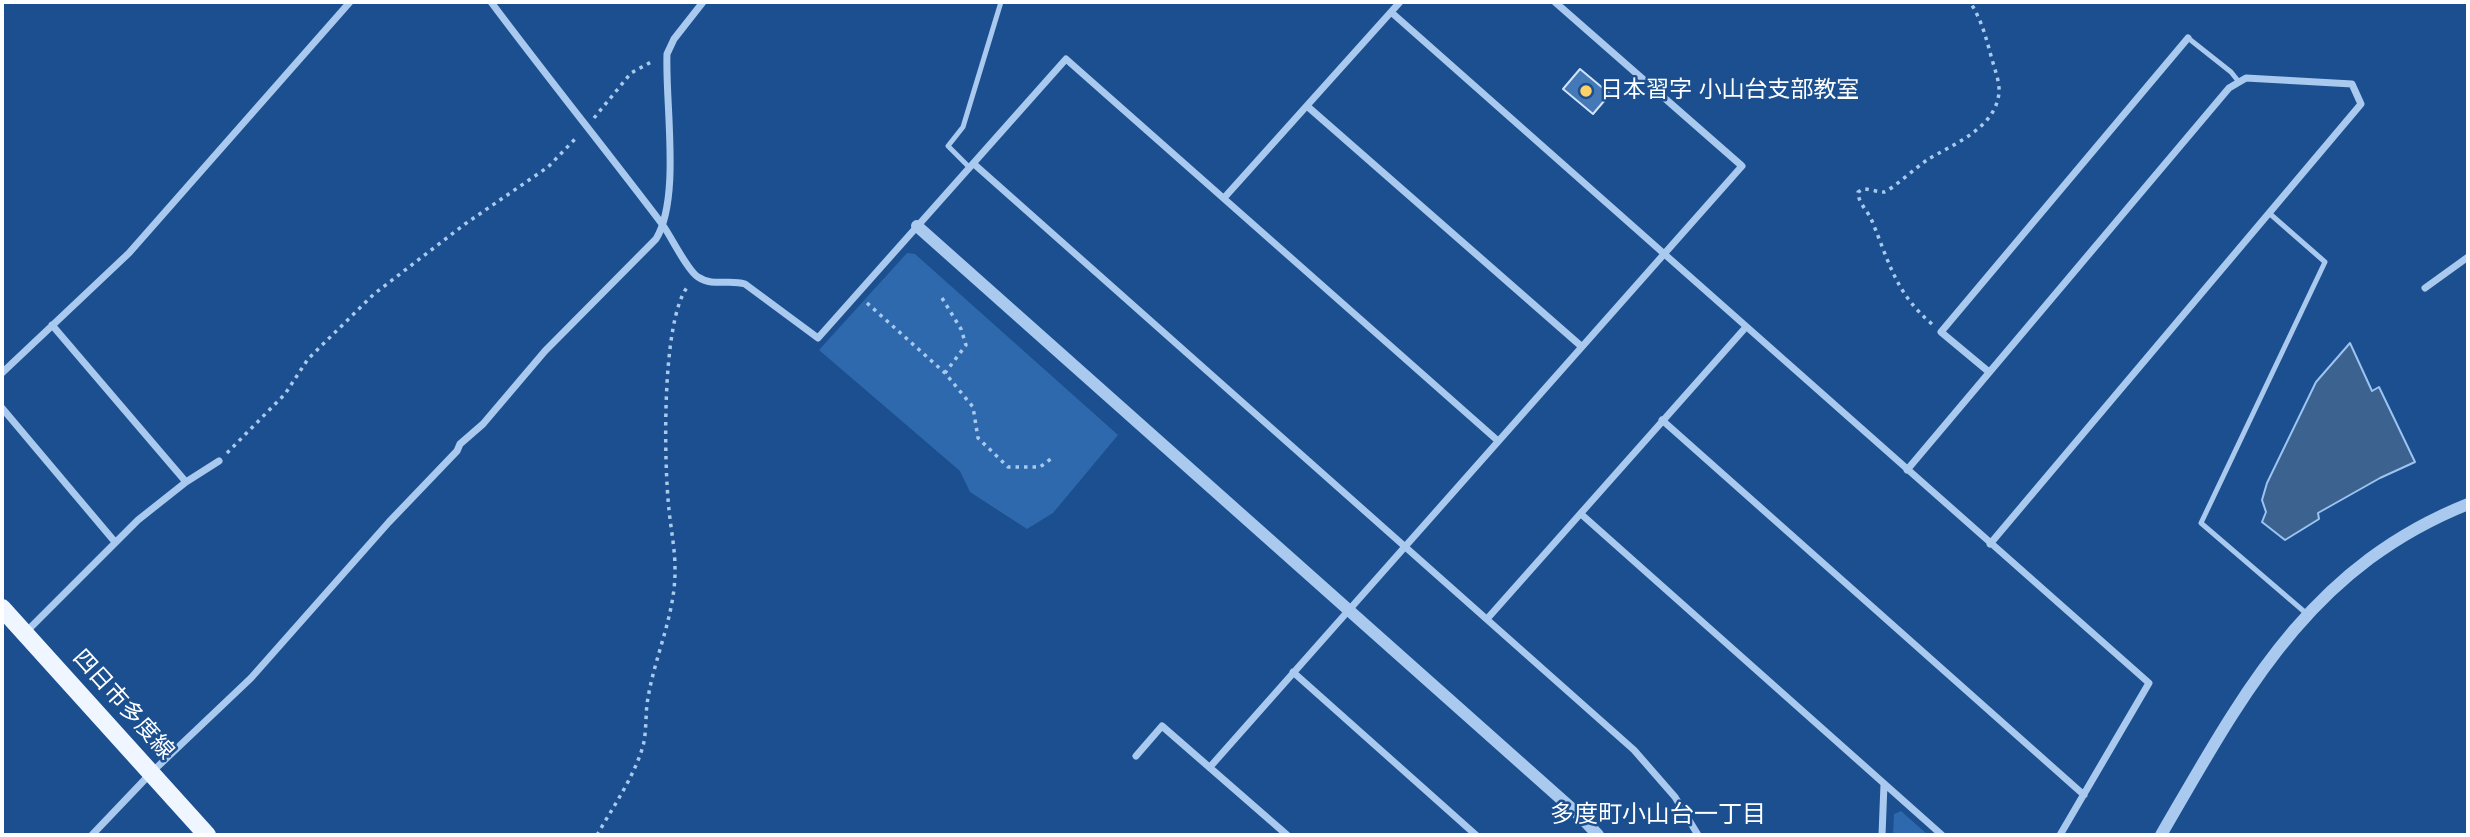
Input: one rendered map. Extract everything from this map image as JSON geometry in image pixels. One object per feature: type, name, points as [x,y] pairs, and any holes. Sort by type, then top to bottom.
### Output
[{"type":"main road","name":"四日市多度線","points":[[2,608],[207,835]]},
{"type":"street","points":[[2,373],[129,253],[351,2]]},
{"type":"street","points":[[491,2],[664,227],[696,276],[707,281],[735,281],[745,284],[818,338],[1066,59],[1497,440]]},
{"type":"street","points":[[92,835],[152,772],[251,678],[389,522],[457,451],[460,444],[483,424],[545,351],[656,239],[664,227],[669,183],[667,54],[674,38],[703,2]]},
{"type":"street","points":[[1224,198],[1400,2]]},
{"type":"street","points":[[1210,767],[1742,166],[1555,2]]},
{"type":"street","points":[[1391,12],[2150,683],[2060,835]]},
{"type":"street","points":[[1989,372],[1941,332],[2188,38]]},
{"type":"street","points":[[1907,470],[2229,88],[2246,78],[2352,84],[2361,104],[1990,544]]},
{"type":"street","points":[[1307,106],[1581,346]]},
{"type":"street","points":[[972,166],[1487,619],[1649,766],[1675,797],[1698,835]]},
{"type":"street","points":[[917,226],[1580,815],[1598,835]]},
{"type":"street","points":[[2425,288],[2468,257]]},
{"type":"street","points":[[52,325],[186,482]]},
{"type":"street","points":[[1487,619],[1746,327]]},
{"type":"street","points":[[2,408],[116,542]]},
{"type":"street","points":[[1662,420],[2084,795]]},
{"type":"street","points":[[24,633],[138,520],[186,482],[219,461]]},
{"type":"street","points":[[2161,835],[2221,732],[2266,664],[2307,614],[2355,569],[2380,551],[2431,519],[2468,503]]},
{"type":"street","points":[[1581,514],[1942,835]]},
{"type":"street","points":[[1293,672],[1476,835]]},
{"type":"street","points":[[1136,755],[1161,726],[1287,835]]},
{"type":"street","points":[[1882,835],[1884,784]]},
{"type":"lane","points":[[972,166],[948,146],[963,127],[1001,2]]},
{"type":"lane","points":[[2188,38],[2231,72],[2239,82]]},
{"type":"lane","points":[[2269,212],[2325,262],[2200,523],[2307,614]]},
{"type":"path","points":[[1941,332],[1918,311],[1899,287],[1868,212],[1858,200],[1858,192],[1863,188],[1882,192],[1889,190],[1912,170],[1968,136],[1983,124],[1992,110],[1999,92],[1996,77],[1983,28],[1970,2]]},
{"type":"path","points":[[219,461],[285,394],[308,359],[374,294],[465,224],[548,167],[631,73],[667,54]]},
{"type":"path","points":[[597,835],[629,778],[643,745],[648,697],[673,594],[675,568],[666,473],[669,356],[680,296],[696,276]]},
{"type":"path","points":[[858,294],[945,373],[973,407],[978,438],[1008,467],[1040,467],[1052,458]]},
{"type":"path","points":[[942,298],[961,329],[966,345],[945,373]]},
{"type":"shaded area","points":[[907,253],[915,254],[1118,435],[1053,513],[1027,529],[970,492],[960,471],[819,350]]},
{"type":"shaded area","points":[[2350,343],[2372,391],[2379,387],[2415,462],[2380,478],[2318,513],[2319,519],[2285,540],[2262,522],[2266,512],[2262,500],[2267,483],[2316,382]]},
{"type":"shaded area","points":[[1901,811],[1928,835],[1893,835],[1894,814]]},
{"type":"building","name":"日本習字 小山台支部教室","points":[[1580,69],[1610,94],[1593,114],[1563,89]]},
{"type":"place","name":"日本習字 小山台支部教室","points":[[1586,91]]},
{"type":"district","name":"多度町小山台一丁目","points":[[1658,815]]}]
